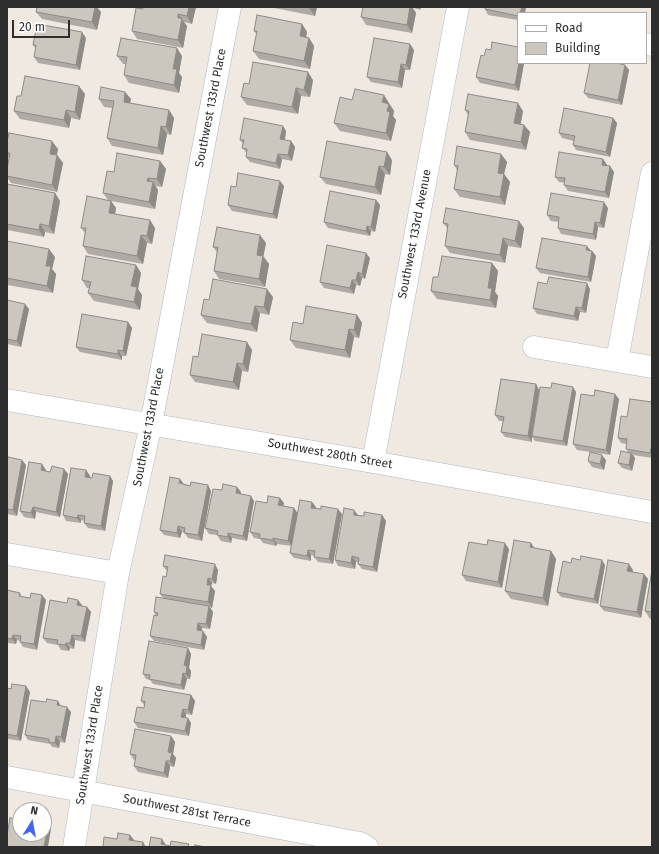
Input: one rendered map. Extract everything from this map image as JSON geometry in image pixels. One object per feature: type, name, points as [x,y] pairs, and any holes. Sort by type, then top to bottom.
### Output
[{"type":"street","name":"Southwest 133rd Place","points":[[74,847],[118,573],[151,424],[230,7]]},
{"type":"street","name":"Southwest 133rd Avenue","points":[[373,462],[458,7]]},
{"type":"street","points":[[617,360],[652,173]]},
{"type":"street","points":[[534,347],[652,367]]},
{"type":"street","name":"Southwest 280th Street","points":[[7,400],[373,462],[652,512]]},
{"type":"street","points":[[7,554],[118,573]]},
{"type":"street","name":"Southwest 281st Terrace","points":[[7,777],[360,843],[367,847]]},
{"type":"building","points":[[37,7],[95,7],[92,22],[36,12]]},
{"type":"building","points":[[143,7],[189,7],[187,16],[178,14],[178,18],[182,18],[178,40],[132,31],[136,8],[143,9]]},
{"type":"building","points":[[363,7],[410,7],[407,25],[361,17]]},
{"type":"building","points":[[485,7],[522,7],[520,12],[517,12],[517,16],[485,9]]},
{"type":"building","points":[[257,15],[302,24],[300,36],[309,38],[304,61],[253,51],[257,31],[254,31]]},
{"type":"building","points":[[37,24],[82,32],[76,65],[34,57],[36,45],[33,45]]},
{"type":"building","points":[[121,38],[177,48],[173,69],[177,69],[174,85],[124,75],[127,57],[117,56]]},
{"type":"building","points":[[374,38],[410,44],[406,65],[401,64],[398,82],[367,77]]},
{"type":"building","points":[[492,42],[517,47],[517,64],[519,64],[515,85],[476,77],[481,55],[484,56],[486,49],[491,50]]},
{"type":"building","points":[[253,62],[308,72],[304,90],[296,88],[292,107],[241,97],[244,83],[249,84]]},
{"type":"building","points":[[590,64],[625,65],[618,100],[584,93]]},
{"type":"building","points":[[25,76],[79,86],[75,112],[66,110],[64,120],[14,111],[17,96],[21,96]]},
{"type":"building","points":[[101,87],[125,92],[124,102],[169,110],[166,127],[161,126],[158,148],[107,138],[114,101],[99,99]]},
{"type":"building","points":[[355,89],[384,95],[382,102],[389,104],[387,111],[390,112],[386,133],[334,123],[340,97],[352,100]]},
{"type":"building","points":[[468,94],[518,103],[514,123],[524,125],[521,142],[465,132],[469,111],[465,110]]},
{"type":"building","points":[[564,108],[613,118],[606,152],[573,145],[575,136],[559,133]]},
{"type":"building","points":[[244,118],[283,126],[280,139],[291,141],[288,155],[278,154],[276,163],[246,157],[247,149],[242,148],[244,140],[240,140]]},
{"type":"building","points":[[9,133],[52,141],[50,154],[57,155],[52,185],[7,176],[10,153],[7,153]]},
{"type":"building","points":[[327,141],[387,152],[384,167],[379,166],[375,187],[320,177]]},
{"type":"building","points":[[457,146],[501,154],[498,173],[504,174],[500,197],[454,189],[458,166],[454,165]]},
{"type":"building","points":[[559,152],[603,159],[602,165],[610,166],[605,192],[564,185],[565,178],[555,177]]},
{"type":"building","points":[[117,153],[160,161],[157,179],[148,178],[147,181],[153,182],[149,202],[103,193],[107,171],[114,172]]},
{"type":"building","points":[[238,173],[280,181],[273,214],[228,205],[231,186],[236,187]]},
{"type":"building","points":[[7,184],[55,193],[49,226],[40,224],[39,230],[7,224]]},
{"type":"building","points":[[330,191],[376,200],[371,227],[367,226],[366,231],[324,222]]},
{"type":"building","points":[[551,193],[604,202],[600,223],[595,222],[593,234],[558,228],[559,217],[547,215]]},
{"type":"building","points":[[87,196],[111,201],[109,213],[150,220],[147,236],[141,235],[137,256],[83,246],[86,228],[81,228]]},
{"type":"building","points":[[446,208],[519,221],[515,241],[503,238],[500,255],[445,246],[448,224],[443,223]]},
{"type":"building","points":[[217,227],[260,235],[257,255],[263,256],[259,279],[214,271],[218,247],[213,247]]},
{"type":"building","points":[[542,238],[587,246],[586,250],[592,251],[588,277],[536,268]]},
{"type":"building","points":[[7,241],[49,249],[46,266],[51,266],[47,286],[7,278]]},
{"type":"building","points":[[327,245],[366,253],[362,274],[358,272],[356,280],[352,280],[350,288],[320,282]]},
{"type":"building","points":[[86,256],[136,265],[131,286],[137,287],[134,302],[88,293],[91,282],[82,280]]},
{"type":"building","points":[[442,256],[492,263],[488,288],[492,288],[490,300],[431,291],[433,277],[438,277]]},
{"type":"building","points":[[549,277],[587,283],[582,308],[576,307],[574,316],[533,308],[538,282],[547,284]]},
{"type":"building","points":[[213,279],[267,289],[264,307],[255,306],[251,324],[201,315],[204,299],[209,300]]},
{"type":"building","points":[[7,300],[25,304],[17,341],[7,339]]},
{"type":"building","points":[[306,306],[357,315],[354,330],[349,329],[345,350],[290,340],[293,322],[303,324]]},
{"type":"building","points":[[82,314],[128,322],[123,351],[118,350],[118,354],[76,347]]},
{"type":"building","points":[[202,334],[247,342],[243,364],[237,363],[233,382],[190,375],[193,356],[198,357]]},
{"type":"building","points":[[501,379],[536,384],[528,436],[501,432],[504,417],[495,415]]},
{"type":"building","points":[[552,383],[573,387],[563,441],[532,436],[540,387],[551,388]]},
{"type":"building","points":[[595,390],[615,394],[606,450],[573,444],[581,394],[594,396]]},
{"type":"building","points":[[630,399],[652,402],[652,444],[650,453],[626,449],[627,439],[618,438],[621,416],[627,417]]},
{"type":"building","points":[[621,451],[631,453],[629,465],[618,463]]},
{"type":"building","points":[[590,452],[602,455],[600,464],[588,461]]},
{"type":"building","points":[[8,457],[22,460],[13,510],[7,509]]},
{"type":"building","points":[[29,462],[42,464],[41,470],[50,472],[52,466],[64,469],[56,512],[33,507],[31,513],[20,511]]},
{"type":"building","points":[[71,468],[86,470],[85,477],[92,478],[93,473],[110,476],[101,526],[84,523],[85,516],[78,515],[77,518],[63,515]]},
{"type":"building","points":[[170,477],[180,479],[179,483],[190,486],[191,482],[208,485],[198,535],[184,533],[185,528],[178,526],[177,533],[160,530]]},
{"type":"building","points":[[223,484],[237,487],[236,493],[251,496],[243,536],[228,533],[228,537],[217,535],[218,531],[205,528],[213,489],[222,490]]},
{"type":"building","points":[[268,496],[280,498],[278,505],[294,508],[288,541],[273,538],[273,540],[259,538],[260,534],[250,532],[256,501],[267,503]]},
{"type":"building","points":[[300,500],[312,502],[311,508],[321,509],[321,506],[338,509],[329,559],[314,557],[315,551],[308,550],[307,556],[290,553]]},
{"type":"building","points":[[344,508],[354,510],[354,515],[364,516],[364,512],[382,515],[373,567],[358,564],[359,558],[352,556],[351,563],[335,560]]},
{"type":"building","points":[[488,540],[505,543],[498,582],[462,575],[469,542],[487,545]]},
{"type":"building","points":[[514,540],[531,543],[530,547],[551,551],[543,598],[505,591]]},
{"type":"building","points":[[165,555],[215,564],[212,579],[208,578],[207,585],[211,585],[208,602],[160,594],[163,576],[166,577],[168,567],[163,566]]},
{"type":"building","points":[[581,556],[602,560],[594,599],[557,592],[563,561],[571,563],[572,558],[580,560]]},
{"type":"building","points":[[608,560],[629,564],[627,571],[644,574],[637,612],[600,606]]},
{"type":"building","points":[[652,570],[652,612],[645,611]]},
{"type":"building","points":[[7,590],[20,593],[19,596],[30,598],[31,593],[42,595],[34,644],[20,642],[21,636],[13,635],[12,639],[7,638]]},
{"type":"building","points":[[156,597],[209,606],[206,624],[198,623],[197,630],[203,631],[201,645],[150,636],[154,615],[157,616],[158,613],[154,612]]},
{"type":"building","points":[[68,598],[78,600],[77,605],[87,607],[81,636],[72,635],[70,643],[66,643],[65,645],[57,644],[58,640],[43,638],[50,600],[67,603]]},
{"type":"building","points":[[149,641],[188,648],[184,665],[187,666],[186,674],[183,673],[181,685],[149,679],[150,675],[143,674]]},
{"type":"building","points":[[12,684],[26,686],[17,736],[7,734],[7,688],[11,689]]},
{"type":"building","points":[[144,687],[191,695],[188,710],[183,709],[181,717],[188,718],[185,731],[134,722],[137,707],[144,708],[145,701],[141,701]]},
{"type":"building","points":[[47,699],[58,701],[57,705],[67,707],[61,737],[56,736],[55,743],[49,742],[49,739],[25,735],[31,700],[46,702]]},
{"type":"building","points":[[135,729],[171,736],[168,752],[172,753],[170,761],[166,761],[164,773],[134,766],[136,755],[130,754]]},
{"type":"building","points":[[10,818],[12,818],[12,842],[45,842],[44,847],[7,847],[7,835]]},
{"type":"building","points":[[118,833],[130,835],[129,840],[143,842],[142,847],[103,847],[104,837],[117,839]]},
{"type":"building","points":[[151,837],[162,839],[161,844],[170,846],[171,841],[189,844],[188,847],[149,847]]},
{"type":"building","points":[[195,845],[205,847],[194,847]]}]
